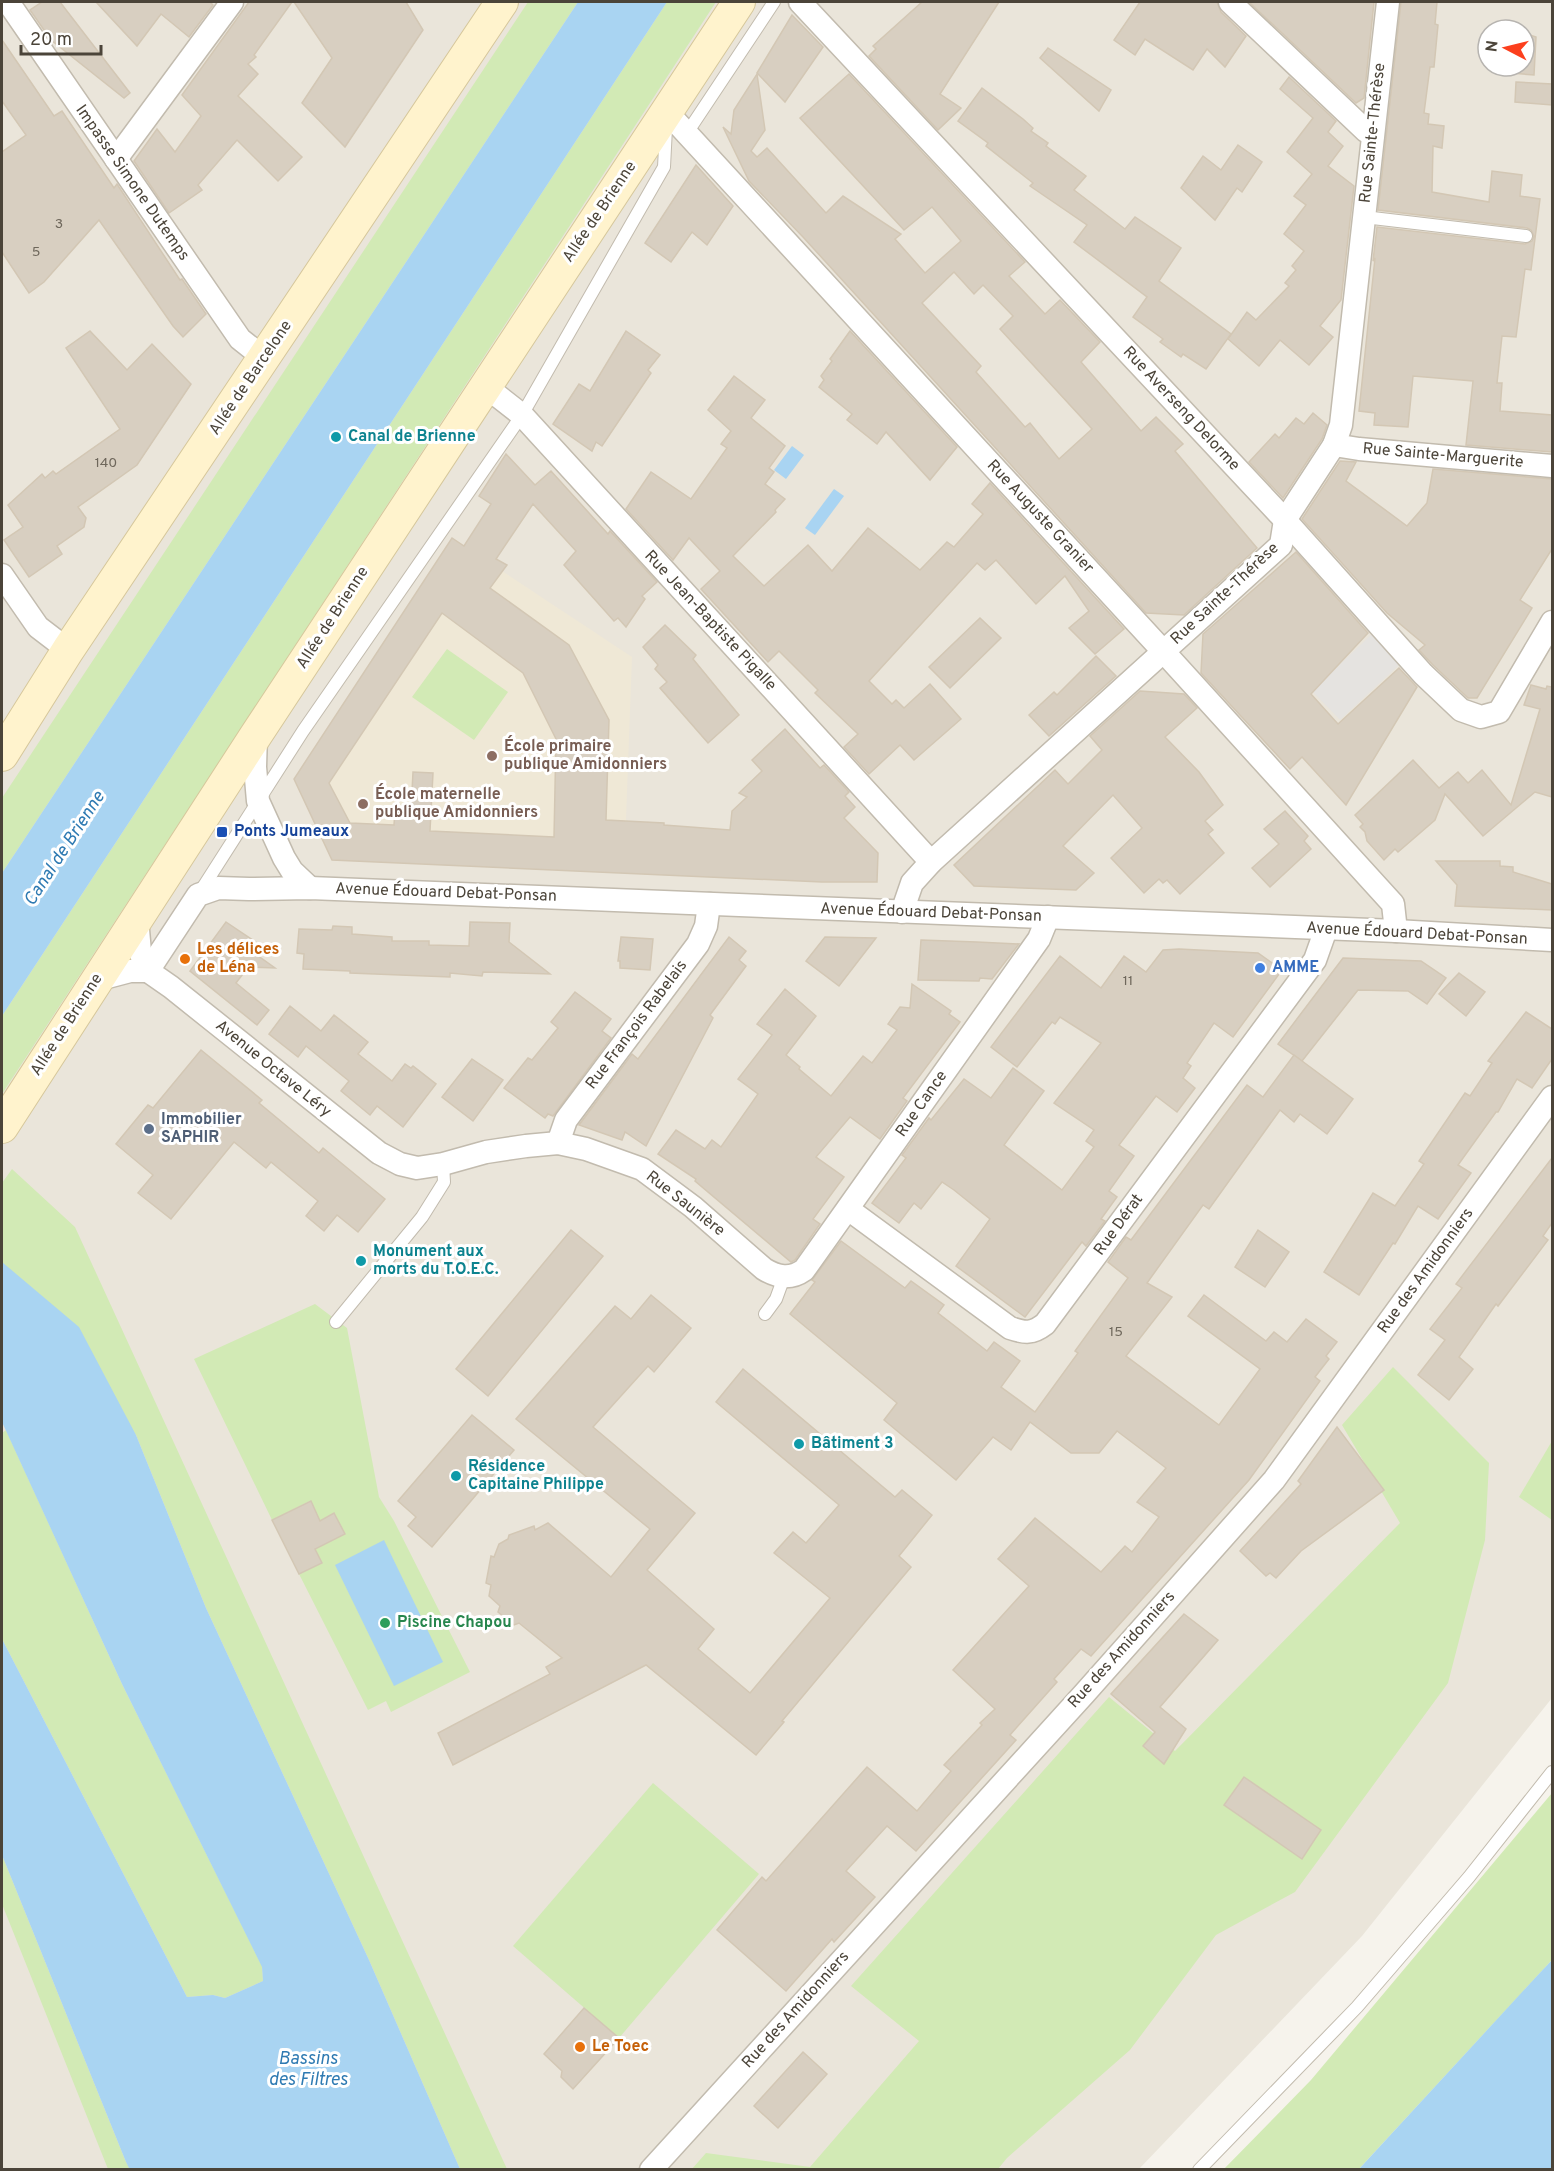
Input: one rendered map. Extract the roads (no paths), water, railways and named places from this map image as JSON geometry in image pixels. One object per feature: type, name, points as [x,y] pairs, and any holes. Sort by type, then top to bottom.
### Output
[{"type":"main road","name":"Allée de Barcelone","points":[[2,755],[68,650],[502,2]]},
{"type":"main road","name":"Allée de Brienne","points":[[2,1127],[485,386],[677,122],[739,2]]},
{"type":"street","name":"Impasse Simone Dutemps","points":[[8,2],[240,339],[264,358]]},
{"type":"street","points":[[116,159],[232,2]]},
{"type":"street","name":"Rue Averseng Delorme","points":[[800,2],[1285,520],[1402,652],[1461,710],[1481,717],[1499,712],[1552,622]]},
{"type":"street","points":[[1230,2],[1366,131],[1373,135]]},
{"type":"street","name":"Rue Sainte-Thérèse","points":[[902,912],[912,883],[931,862],[1281,545],[1285,520],[1334,445],[1341,424],[1388,2]]},
{"type":"street","name":"Rue Auguste Granier","points":[[677,122],[1393,904],[1396,931]]},
{"type":"street","name":"Rue Jean-Baptiste Pigalle","points":[[485,386],[522,415],[931,862]]},
{"type":"street","name":"Rue Sainte-Marguerite","points":[[1334,445],[1552,466]]},
{"type":"street","points":[[2,575],[38,627],[68,650]]},
{"type":"street","points":[[256,735],[255,767],[258,801],[284,858],[292,871],[310,888]]},
{"type":"street","name":"Avenue Édouard Debat-Ponsan","points":[[198,895],[218,888],[310,888],[1396,931],[1552,940]]},
{"type":"street","name":"Allée de Brienne","points":[[148,971],[198,895]]},
{"type":"street","name":"Rue François Rabelais","points":[[558,1143],[566,1120],[698,944],[706,926],[709,904]]},
{"type":"street","name":"Rue Cance","points":[[784,1277],[796,1275],[804,1270],[1039,939],[1048,918]]},
{"type":"street","points":[[96,980],[130,971],[148,971],[140,952],[137,919]]},
{"type":"street","name":"Rue Dérat","points":[[848,1209],[1010,1328],[1024,1333],[1034,1332],[1045,1324],[1315,960],[1326,929]]},
{"type":"street","name":"Avenue Octave Léry","points":[[148,971],[379,1153],[400,1164]]},
{"type":"street","name":"Rue des Amidonniers","points":[[651,2169],[1076,1702],[1274,1480],[1552,1097]]},
{"type":"street","name":"Rue Saunière","points":[[400,1164],[417,1168],[443,1164],[486,1152],[558,1143],[586,1149],[642,1169],[693,1207],[764,1269],[774,1275],[784,1277]]},
{"type":"lane","name":"Allée de Brienne","points":[[198,895],[303,731],[522,415],[663,167],[677,122],[774,2]]},
{"type":"lane","points":[[1364,217],[1526,236]]},
{"type":"lane","points":[[336,1323],[422,1217],[444,1182],[443,1164]]},
{"type":"lane","points":[[765,1314],[776,1299],[784,1277]]},
{"type":"lane","points":[[1199,2169],[1357,2007],[1469,1877],[1552,1772]]},
{"type":"water","name":"Canal de Brienne","points":[[578,2],[667,2],[2,1016],[2,873]]},
{"type":"water","points":[[792,446],[804,455],[786,479],[774,470]]},
{"type":"water","points":[[834,489],[844,496],[815,535],[805,528]]},
{"type":"water","name":"Bassins des Filtres","points":[[2,1262],[79,1327],[136,1435],[206,1608],[369,1960],[460,2169],[130,2170],[2,1855],[2,1639],[187,1997],[213,1995],[225,1998],[263,1981],[262,1967],[122,1684],[2,1422]]},
{"type":"water","points":[[384,1540],[443,1662],[394,1686],[335,1565]]},
{"type":"water","points":[[1552,1960],[1552,2169],[1359,2169],[1536,1977]]},
{"type":"place","name":"Canal de Brienne","points":[[336,437]]},
{"type":"place","name":"École primaire publique Amidonniers","points":[[492,756]]},
{"type":"place","name":"École maternelle publique Amidonniers","points":[[363,804]]},
{"type":"place","name":"Ponts Jumeaux","points":[[222,832]]},
{"type":"place","name":"Les délices de Léna","points":[[185,959]]},
{"type":"place","name":"AMME","points":[[1260,968]]},
{"type":"place","name":"Immobilier SAPHIR","points":[[149,1129]]},
{"type":"place","name":"Monument aux morts du T.O.E.C.","points":[[361,1261]]},
{"type":"place","name":"Bâtiment 3","points":[[799,1444]]},
{"type":"place","name":"Résidence Capitaine Philippe","points":[[456,1476]]},
{"type":"place","name":"Piscine Chapou","points":[[385,1623]]},
{"type":"place","name":"Le Toec","points":[[580,2047]]}]
